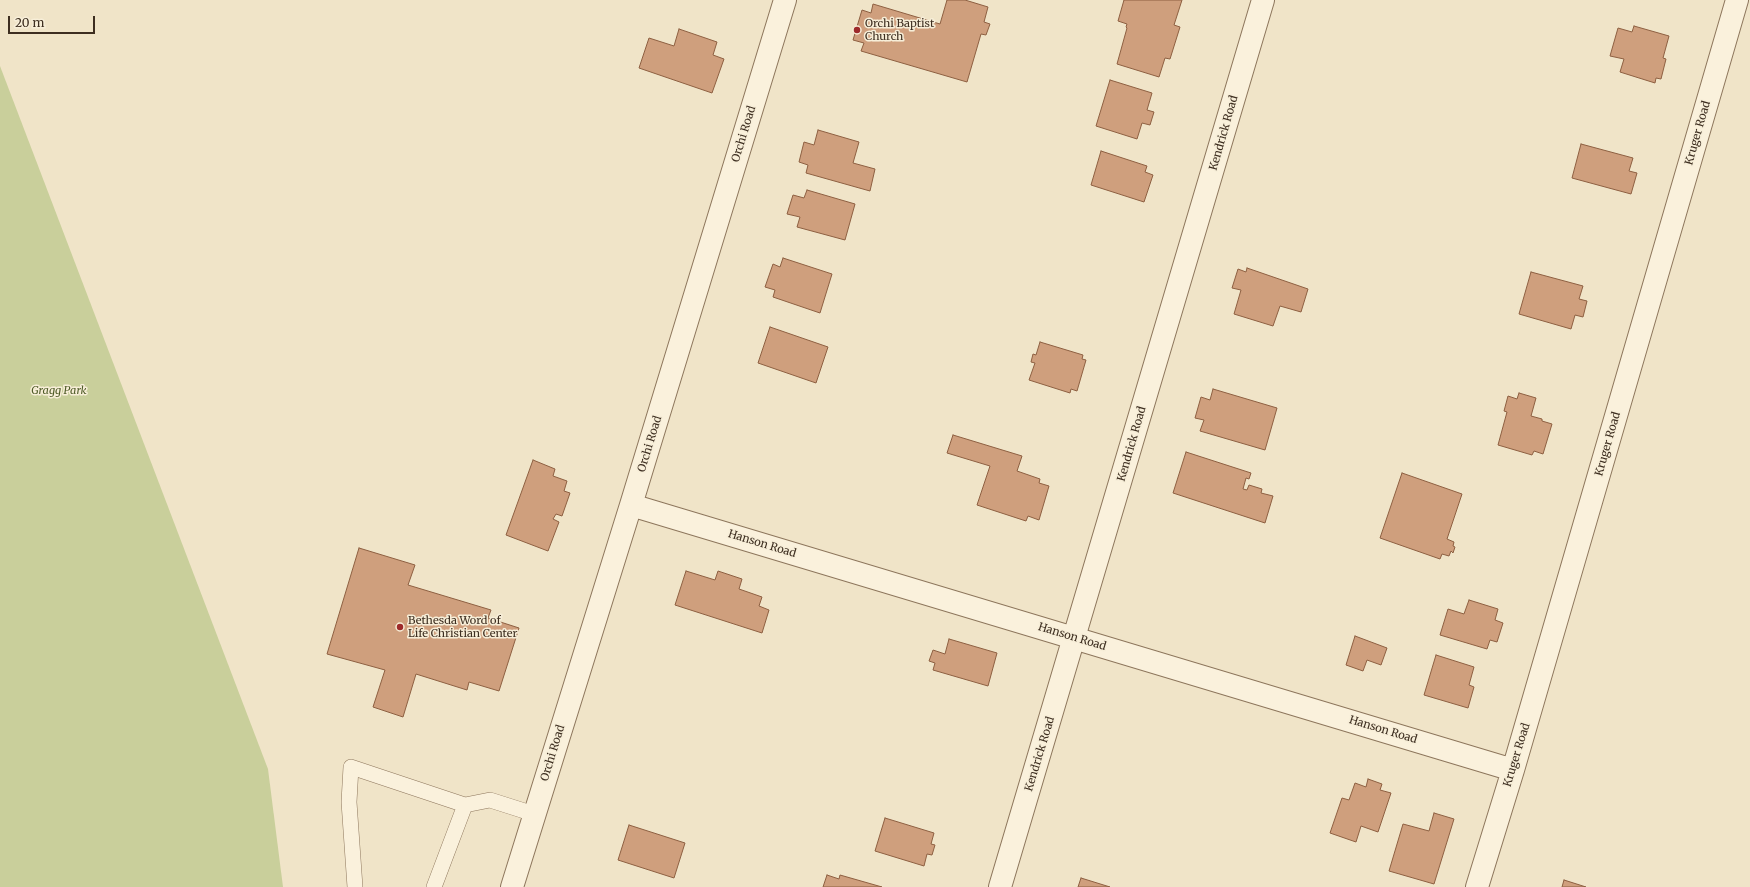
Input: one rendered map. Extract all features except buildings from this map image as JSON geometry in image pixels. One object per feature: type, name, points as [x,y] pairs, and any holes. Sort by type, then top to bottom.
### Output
[{"type":"street","name":"Orchi Road","points":[[512,887],[632,504],[784,0]]},
{"type":"street","name":"Kendrick Road","points":[[1000,887],[1263,0]]},
{"type":"street","name":"Kruger Road","points":[[1477,887],[1513,770],[1737,0]]},
{"type":"street","name":"Hanson Road","points":[[632,504],[1513,770]]},
{"type":"lane","points":[[355,887],[349,802],[351,767],[465,805],[490,800],[534,814]]},
{"type":"lane","points":[[434,887],[465,805]]},
{"type":"green space","name":"Gragg Park","points":[[0,66],[268,769],[283,887],[0,887]]},
{"type":"place","name":"Orchi Baptist Church","points":[[857,30]]},
{"type":"place","name":"Bethesda Word of Life Christian Center","points":[[400,627]]}]
